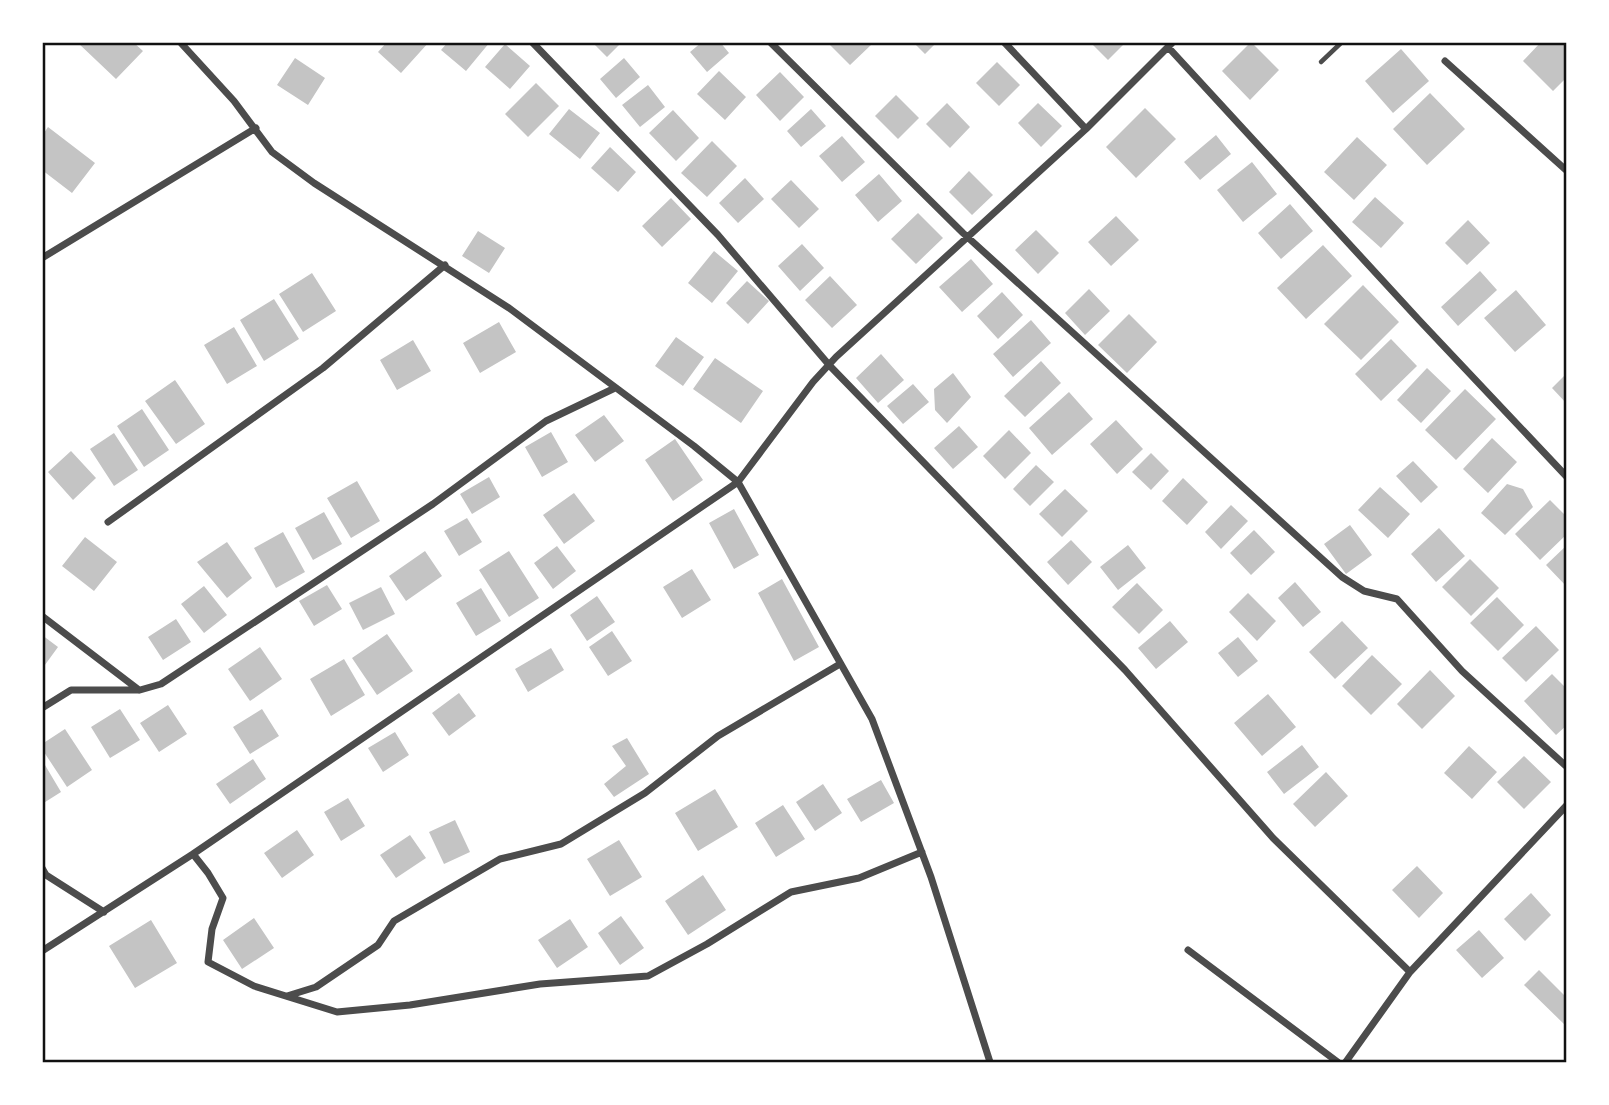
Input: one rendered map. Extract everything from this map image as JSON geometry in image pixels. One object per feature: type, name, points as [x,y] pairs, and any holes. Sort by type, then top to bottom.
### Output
[{"type":"street","points":[[180,42],[256,128],[272,152],[314,183],[509,308],[738,482],[872,719],[922,852],[990,1062]]},
{"type":"street","points":[[532,42],[718,235],[830,366],[1125,670],[1273,838],[1410,972]]},
{"type":"street","points":[[770,42],[965,235],[1342,578],[1364,591],[1397,599],[1462,671],[1567,767]]},
{"type":"street","points":[[1004,42],[1086,129]]},
{"type":"street","points":[[42,951],[193,854],[738,482],[813,382],[836,357],[965,235],[1086,129],[1170,44],[1419,320],[1567,477]]},
{"type":"street","points":[[1444,61],[1567,171]]},
{"type":"street","points":[[42,258],[256,128]]},
{"type":"street","points":[[108,522],[323,368],[444,265]]},
{"type":"street","points":[[42,708],[71,690],[140,690],[161,684],[433,504],[546,421],[615,388]]},
{"type":"street","points":[[42,616],[140,690]]},
{"type":"street","points":[[287,996],[316,987],[378,944],[394,921],[443,895],[500,859],[561,844],[645,793],[718,736],[840,664]]},
{"type":"street","points":[[1188,950],[1342,1063],[1410,972],[1567,805]]},
{"type":"street","points":[[193,854],[223,898],[212,929],[208,962],[254,986],[337,1012],[410,1005],[541,985],[648,976],[707,944],[790,892],[859,878],[922,852]]},
{"type":"street","points":[[42,868],[46,875],[104,912]]},
{"type":"lane","points":[[1321,62],[1342,42]]},
{"type":"building","points":[[77,42],[133,42],[143,51],[116,79]]},
{"type":"building","points":[[387,42],[429,42],[401,73],[378,52]]},
{"type":"building","points":[[448,42],[490,42],[466,71],[441,50]]},
{"type":"building","points":[[592,42],[622,42],[607,57]]},
{"type":"building","points":[[702,42],[720,42],[729,53],[707,72],[690,52]]},
{"type":"building","points":[[827,42],[868,42],[871,45],[850,65]]},
{"type":"building","points":[[913,42],[937,42],[925,54]]},
{"type":"building","points":[[1090,42],[1126,42],[1108,60]]},
{"type":"building","points":[[1251,42],[1279,70],[1250,100],[1222,71]]},
{"type":"building","points":[[1541,42],[1567,42],[1567,77],[1553,91],[1523,61]]},
{"type":"building","points":[[505,44],[530,66],[510,89],[485,67]]},
{"type":"building","points":[[1401,49],[1429,81],[1393,113],[1365,81]]},
{"type":"building","points":[[295,58],[325,78],[308,105],[277,85]]},
{"type":"building","points":[[624,58],[640,77],[616,98],[600,79]]},
{"type":"building","points":[[997,62],[1020,85],[999,106],[976,83]]},
{"type":"building","points":[[719,71],[746,97],[725,120],[697,94]]},
{"type":"building","points":[[780,72],[804,97],[780,121],[756,95]]},
{"type":"building","points":[[536,83],[559,106],[528,137],[505,114]]},
{"type":"building","points":[[648,85],[665,107],[640,127],[622,105]]},
{"type":"building","points":[[1430,93],[1465,129],[1427,165],[1393,129]]},
{"type":"building","points":[[896,95],[919,118],[898,139],[875,116]]},
{"type":"building","points":[[947,103],[970,127],[950,148],[926,124]]},
{"type":"building","points":[[1038,103],[1062,126],[1041,147],[1018,123]]},
{"type":"building","points":[[1145,108],[1176,139],[1136,178],[1106,147]]},
{"type":"building","points":[[569,109],[600,133],[580,159],[549,134]]},
{"type":"building","points":[[811,109],[826,126],[801,147],[787,131]]},
{"type":"building","points":[[673,110],[699,138],[676,161],[649,133]]},
{"type":"building","points":[[48,127],[95,163],[72,193],[42,170],[42,136]]},
{"type":"building","points":[[1216,135],[1231,154],[1200,180],[1184,162]]},
{"type":"building","points":[[842,136],[865,162],[842,182],[819,156]]},
{"type":"building","points":[[1357,137],[1387,165],[1354,200],[1324,172]]},
{"type":"building","points":[[712,141],[737,166],[707,197],[681,173]]},
{"type":"building","points":[[610,147],[636,172],[618,192],[591,168]]},
{"type":"building","points":[[1252,162],[1277,194],[1243,222],[1217,190]]},
{"type":"building","points":[[969,171],[993,195],[972,215],[949,192]]},
{"type":"building","points":[[879,174],[902,201],[878,222],[855,195]]},
{"type":"building","points":[[745,178],[764,199],[738,223],[719,203]]},
{"type":"building","points":[[791,180],[819,209],[799,228],[771,199]]},
{"type":"building","points":[[1375,197],[1404,223],[1381,248],[1352,222]]},
{"type":"building","points":[[671,198],[691,219],[662,247],[642,226]]},
{"type":"building","points":[[1290,204],[1313,231],[1281,259],[1258,233]]},
{"type":"building","points":[[918,213],[943,238],[916,264],[891,239]]},
{"type":"building","points":[[1116,216],[1139,240],[1111,266],[1088,242]]},
{"type":"building","points":[[1468,220],[1490,243],[1467,265],[1445,243]]},
{"type":"building","points":[[1036,230],[1059,253],[1038,274],[1015,250]]},
{"type":"building","points":[[478,231],[505,248],[489,273],[462,256]]},
{"type":"building","points":[[802,244],[824,268],[800,291],[778,266]]},
{"type":"building","points":[[1323,245],[1352,276],[1306,319],[1277,288]]},
{"type":"building","points":[[714,251],[738,271],[712,303],[688,283]]},
{"type":"building","points":[[971,259],[993,284],[962,312],[939,287]]},
{"type":"building","points":[[1480,271],[1497,290],[1458,326],[1441,307]]},
{"type":"building","points":[[312,273],[336,311],[303,332],[279,294]]},
{"type":"building","points":[[830,276],[857,305],[832,328],[805,300]]},
{"type":"building","points":[[747,281],[769,301],[748,324],[726,303]]},
{"type":"building","points":[[1363,285],[1399,322],[1361,360],[1324,324]]},
{"type":"building","points":[[1089,289],[1110,311],[1085,335],[1065,313]]},
{"type":"building","points":[[1516,290],[1546,325],[1515,352],[1484,318]]},
{"type":"building","points":[[1002,292],[1023,315],[998,339],[977,316]]},
{"type":"building","points":[[274,299],[299,339],[264,361],[240,320]]},
{"type":"building","points":[[1129,314],[1157,342],[1127,373],[1098,345]]},
{"type":"building","points":[[1031,320],[1051,343],[1013,377],[993,354]]},
{"type":"building","points":[[499,322],[516,352],[480,373],[463,343]]},
{"type":"building","points":[[234,327],[257,366],[227,384],[204,345]]},
{"type":"building","points":[[676,337],[704,357],[683,386],[655,366]]},
{"type":"building","points":[[1391,339],[1417,366],[1381,401],[1355,374]]},
{"type":"building","points":[[413,340],[431,371],[397,390],[380,360]]},
{"type":"building","points":[[881,354],[904,380],[878,403],[856,378]]},
{"type":"building","points":[[715,358],[763,391],[741,423],[693,389]]},
{"type":"building","points":[[1041,361],[1061,383],[1025,417],[1004,396]]},
{"type":"building","points":[[1427,368],[1451,391],[1421,423],[1397,400]]},
{"type":"building","points":[[953,373],[971,397],[947,423],[935,410],[934,389]]},
{"type":"building","points":[[1567,373],[1567,404],[1552,388]]},
{"type":"building","points":[[175,380],[205,424],[176,444],[145,401]]},
{"type":"building","points":[[913,384],[929,402],[903,424],[887,406]]},
{"type":"building","points":[[1465,389],[1496,419],[1456,460],[1425,430]]},
{"type":"building","points":[[1069,392],[1093,419],[1052,455],[1029,428]]},
{"type":"building","points":[[142,409],[169,450],[144,467],[117,426]]},
{"type":"building","points":[[604,415],[624,441],[595,462],[575,435]]},
{"type":"building","points":[[1116,420],[1143,449],[1117,474],[1090,444]]},
{"type":"building","points":[[959,426],[978,447],[953,469],[934,448]]},
{"type":"building","points":[[1009,430],[1031,453],[1005,479],[983,456]]},
{"type":"building","points":[[551,432],[568,462],[542,477],[525,447]]},
{"type":"building","points":[[114,433],[138,470],[114,486],[90,449]]},
{"type":"building","points":[[1492,438],[1517,462],[1488,493],[1463,469]]},
{"type":"building","points":[[675,439],[703,480],[673,501],[645,460]]},
{"type":"building","points":[[71,451],[96,478],[73,500],[48,472]]},
{"type":"building","points":[[1151,453],[1169,471],[1151,490],[1132,472]]},
{"type":"building","points":[[1413,461],[1438,487],[1421,503],[1396,476]]},
{"type":"building","points":[[1036,465],[1054,482],[1030,506],[1013,489]]},
{"type":"building","points":[[489,477],[500,497],[472,514],[460,494]]},
{"type":"building","points":[[1183,478],[1208,502],[1187,525],[1162,501]]},
{"type":"building","points":[[357,481],[380,521],[351,538],[327,498]]},
{"type":"building","points":[[1507,484],[1523,489],[1533,507],[1505,535],[1481,513]]},
{"type":"building","points":[[1380,487],[1410,514],[1388,538],[1358,510]]},
{"type":"building","points":[[1065,489],[1088,511],[1062,537],[1039,514]]},
{"type":"building","points":[[574,493],[595,521],[564,544],[543,515]]},
{"type":"building","points":[[1550,500],[1567,517],[1567,534],[1540,560],[1515,534]]},
{"type":"building","points":[[1231,505],[1248,521],[1221,549],[1205,532]]},
{"type":"building","points":[[734,509],[759,555],[734,569],[709,523]]},
{"type":"building","points":[[324,512],[342,544],[313,560],[295,528]]},
{"type":"building","points":[[467,518],[482,542],[459,556],[444,531]]},
{"type":"building","points":[[1350,525],[1372,555],[1346,574],[1324,544]]},
{"type":"building","points":[[1439,528],[1465,556],[1436,582],[1411,554]]},
{"type":"building","points":[[1254,530],[1275,552],[1251,575],[1230,553]]},
{"type":"building","points":[[283,532],[305,572],[276,588],[254,548]]},
{"type":"building","points":[[85,537],[117,562],[94,591],[62,566]]},
{"type":"building","points":[[1071,540],[1092,562],[1068,585],[1047,562]]},
{"type":"building","points":[[227,542],[252,578],[227,598],[197,562]]},
{"type":"building","points":[[1128,545],[1146,568],[1118,590],[1100,567]]},
{"type":"building","points":[[1567,545],[1567,587],[1546,565]]},
{"type":"building","points":[[557,546],[576,571],[553,589],[534,563]]},
{"type":"building","points":[[425,551],[442,576],[406,601],[389,576]]},
{"type":"building","points":[[509,551],[539,598],[509,617],[479,570]]},
{"type":"building","points":[[1470,559],[1499,588],[1471,616],[1442,587]]},
{"type":"building","points":[[692,569],[711,600],[682,618],[663,587]]},
{"type":"building","points":[[782,579],[819,647],[794,661],[758,593]]},
{"type":"building","points":[[1295,582],[1321,612],[1303,627],[1278,598]]},
{"type":"building","points":[[1137,583],[1163,610],[1139,634],[1112,607]]},
{"type":"building","points":[[327,585],[342,609],[314,626],[299,601]]},
{"type":"building","points":[[204,586],[227,615],[204,633],[181,604]]},
{"type":"building","points":[[381,587],[395,614],[363,630],[349,603]]},
{"type":"building","points":[[481,588],[501,621],[476,636],[456,603]]},
{"type":"building","points":[[1248,593],[1276,621],[1257,641],[1229,612]]},
{"type":"building","points":[[597,596],[615,622],[587,641],[570,615]]},
{"type":"building","points":[[1497,597],[1524,625],[1498,651],[1470,623]]},
{"type":"building","points":[[176,619],[191,642],[163,660],[148,637]]},
{"type":"building","points":[[1170,621],[1188,642],[1156,669],[1138,648]]},
{"type":"building","points":[[1342,621],[1368,648],[1335,679],[1309,652]]},
{"type":"building","points":[[1536,626],[1559,650],[1526,682],[1502,658]]},
{"type":"building","points":[[612,631],[632,661],[608,676],[589,647]]},
{"type":"building","points":[[387,634],[413,671],[377,695],[352,658]]},
{"type":"building","points":[[42,635],[58,647],[42,669]]},
{"type":"building","points":[[1238,637],[1258,661],[1238,677],[1218,653]]},
{"type":"building","points":[[260,647],[282,679],[250,701],[228,669]]},
{"type":"building","points":[[551,648],[564,670],[528,692],[515,669]]},
{"type":"building","points":[[1372,655],[1402,684],[1371,715],[1342,686]]},
{"type":"building","points":[[344,659],[365,695],[331,716],[310,679]]},
{"type":"building","points":[[1430,670],[1455,696],[1422,729],[1397,704]]},
{"type":"building","points":[[1552,674],[1567,689],[1567,725],[1556,735],[1524,701]]},
{"type":"building","points":[[459,693],[476,716],[449,736],[432,713]]},
{"type":"building","points":[[1268,694],[1296,727],[1262,756],[1234,723]]},
{"type":"building","points":[[168,705],[187,734],[159,752],[140,723]]},
{"type":"building","points":[[120,709],[140,740],[110,758],[91,727]]},
{"type":"building","points":[[262,709],[279,736],[250,754],[233,727]]},
{"type":"building","points":[[65,729],[92,770],[67,787],[42,749],[42,744]]},
{"type":"building","points":[[395,732],[409,755],[383,772],[368,748]]},
{"type":"building","points":[[627,738],[649,774],[614,797],[604,784],[626,766],[612,746]]},
{"type":"building","points":[[1302,745],[1319,767],[1284,794],[1267,772]]},
{"type":"building","points":[[1469,746],[1497,772],[1472,799],[1444,773]]},
{"type":"building","points":[[1524,756],[1551,782],[1524,809],[1497,782]]},
{"type":"building","points":[[253,759],[266,779],[230,804],[216,784]]},
{"type":"building","points":[[42,760],[61,792],[42,804]]},
{"type":"building","points":[[1326,772],[1348,796],[1315,827],[1293,804]]},
{"type":"building","points":[[881,780],[894,803],[861,822],[847,799]]},
{"type":"building","points":[[823,784],[842,813],[815,831],[796,802]]},
{"type":"building","points":[[715,789],[738,827],[698,851],[675,813]]},
{"type":"building","points":[[348,798],[365,826],[341,841],[324,812]]},
{"type":"building","points":[[783,805],[805,839],[776,857],[755,823]]},
{"type":"building","points":[[455,820],[470,852],[444,864],[429,832]]},
{"type":"building","points":[[297,830],[314,855],[282,878],[264,853]]},
{"type":"building","points":[[410,835],[426,858],[396,878],[380,855]]},
{"type":"building","points":[[619,840],[642,877],[610,896],[587,859]]},
{"type":"building","points":[[1417,866],[1443,893],[1419,918],[1392,890]]},
{"type":"building","points":[[703,875],[726,910],[688,935],[665,901]]},
{"type":"building","points":[[1531,893],[1551,915],[1525,941],[1504,919]]},
{"type":"building","points":[[621,916],[644,948],[620,965],[598,933]]},
{"type":"building","points":[[254,918],[274,948],[242,969],[223,940]]},
{"type":"building","points":[[570,919],[588,947],[557,968],[538,940]]},
{"type":"building","points":[[151,920],[177,963],[135,988],[109,946]]},
{"type":"building","points":[[1479,930],[1504,958],[1482,978],[1456,950]]},
{"type":"building","points":[[1539,970],[1567,998],[1567,1027],[1524,985]]}]
